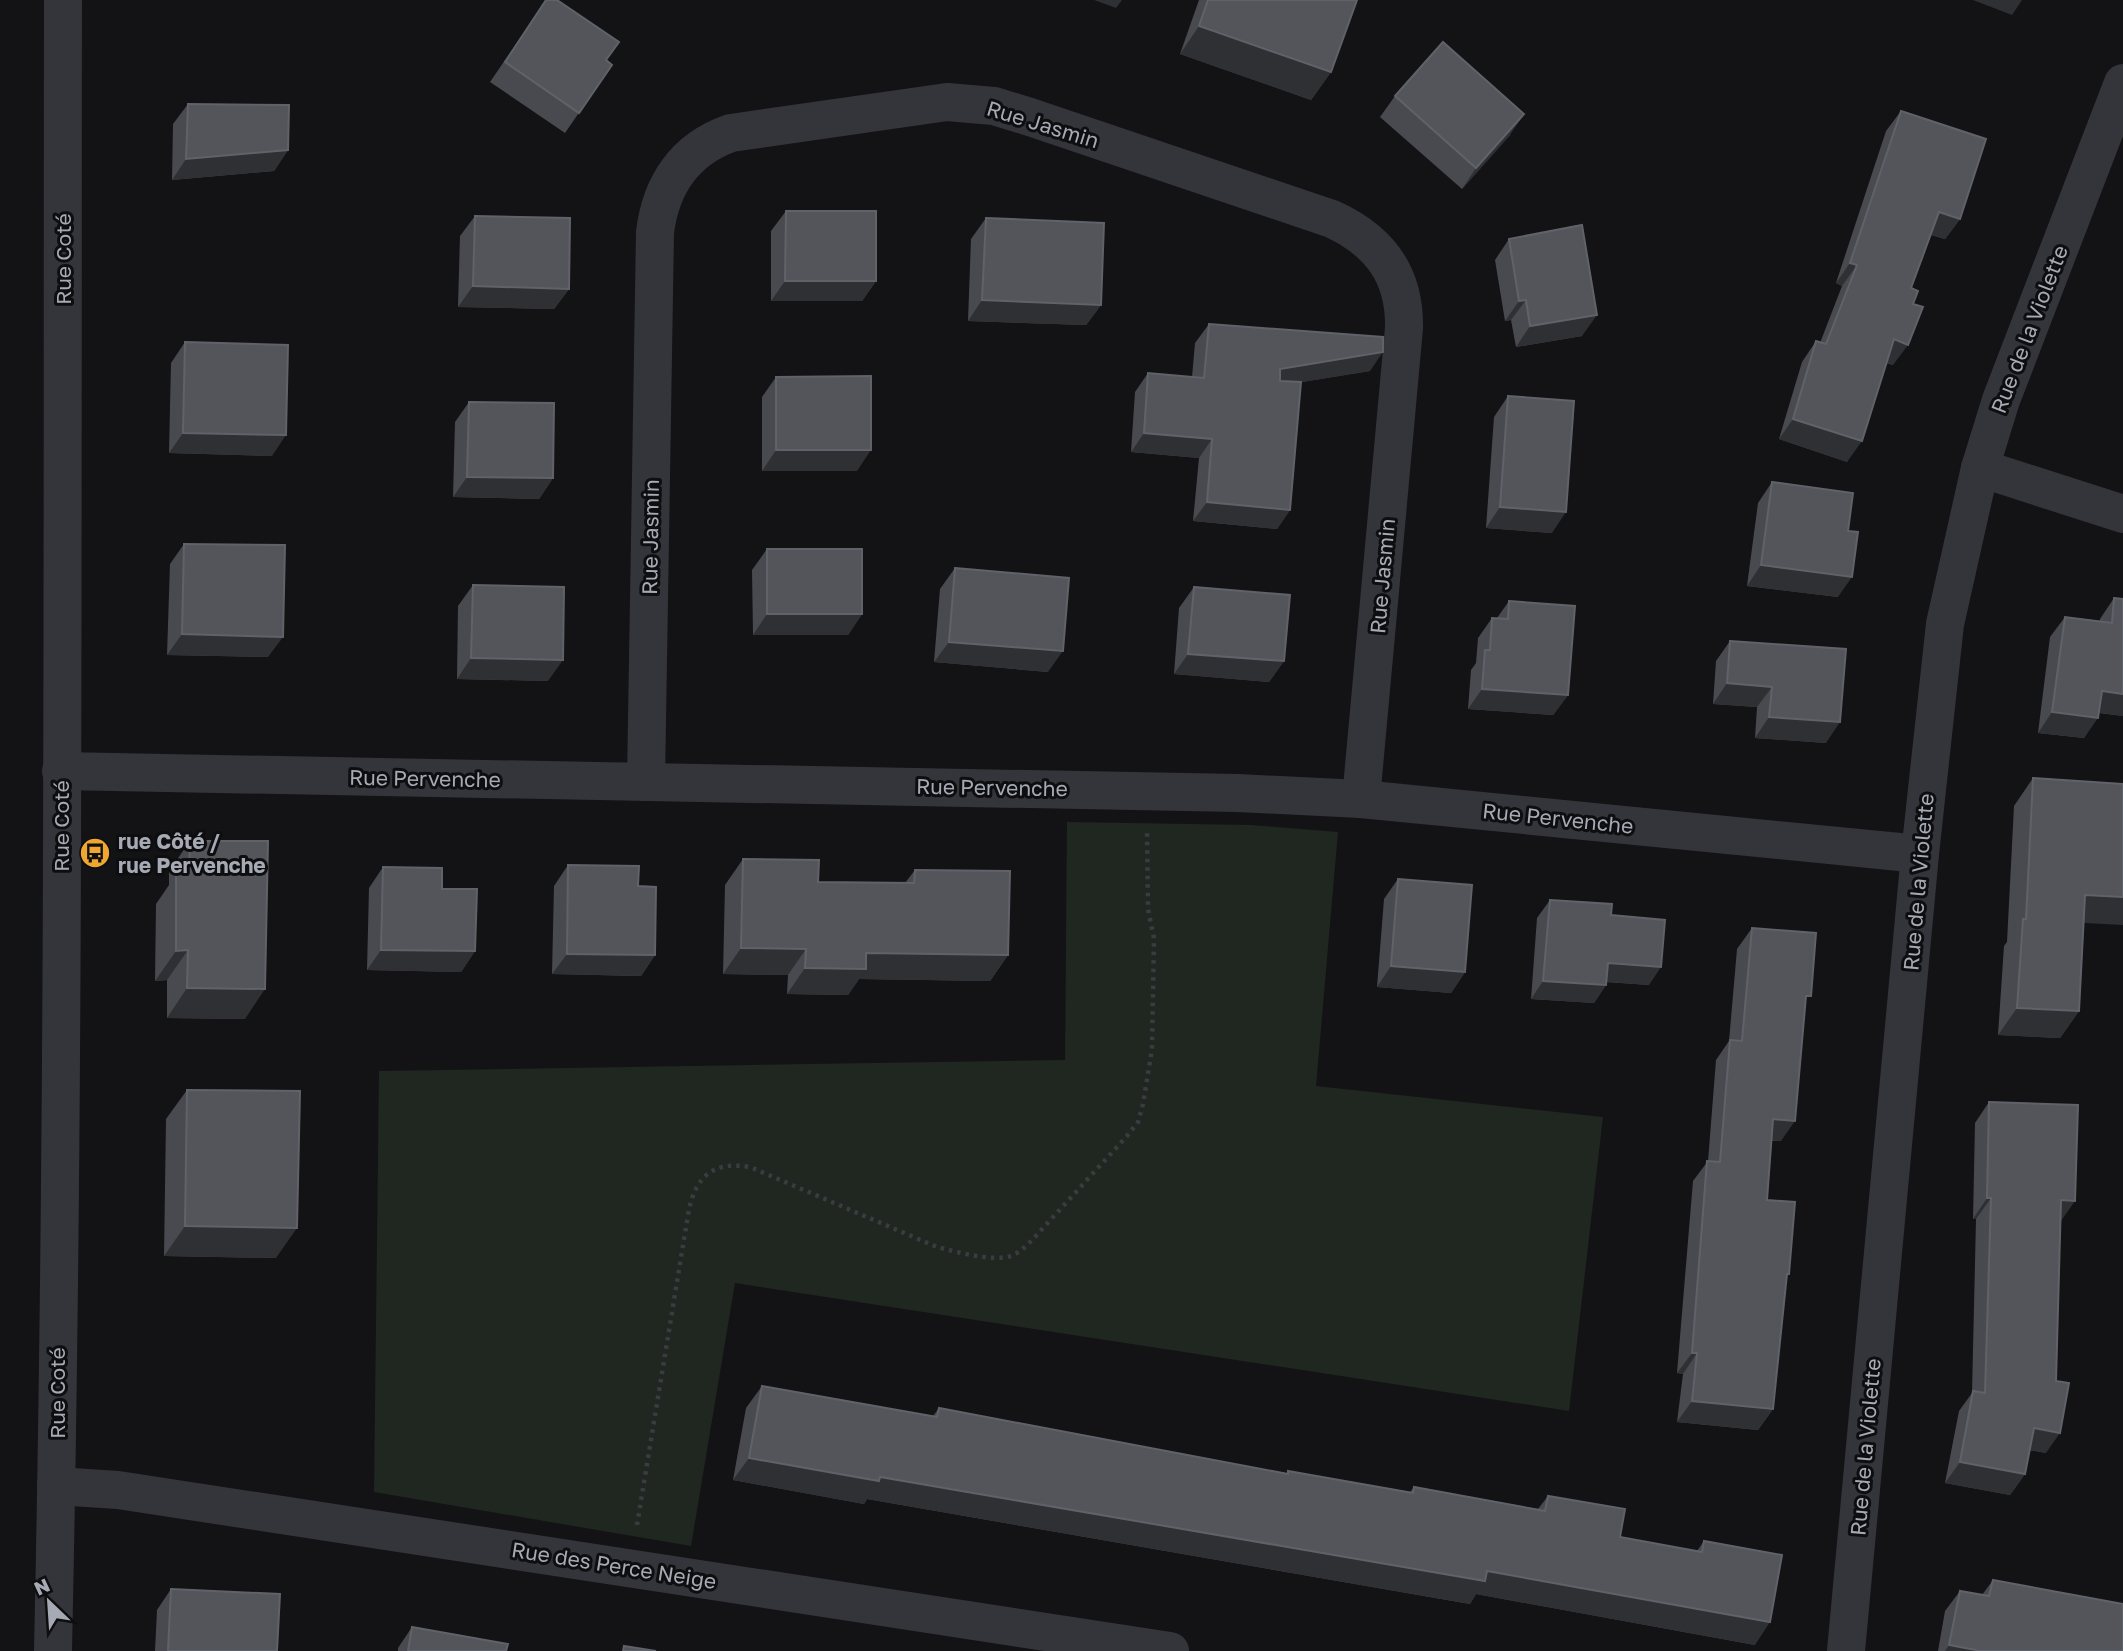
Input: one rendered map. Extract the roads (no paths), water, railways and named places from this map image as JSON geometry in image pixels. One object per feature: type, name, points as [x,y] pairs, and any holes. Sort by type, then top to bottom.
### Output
[{"type":"street","name":"Rue Coté","points":[[53,1651],[57,1486],[63,0]]},
{"type":"street","name":"Rue de la Violette","points":[[1846,1651],[1920,854],[1945,624],[1980,468],[2001,401],[2123,83]]},
{"type":"street","name":"Rue Jasmin","points":[[646,782],[655,232],[659,207],[668,184],[677,170],[701,147],[731,133],[947,102],[995,106],[1332,219],[1363,236],[1387,261],[1401,293],[1404,328],[1361,799]]},
{"type":"street","points":[[1980,468],[2123,513]]},
{"type":"street","name":"Rue Pervenche","points":[[61,771],[1147,790],[1361,799],[1920,854]]},
{"type":"street","name":"Rue des Perce Neige","points":[[57,1486],[118,1490],[1170,1651]]},
{"type":"place","name":"rue Côté / rue Pervenche","points":[[95,853]]}]
